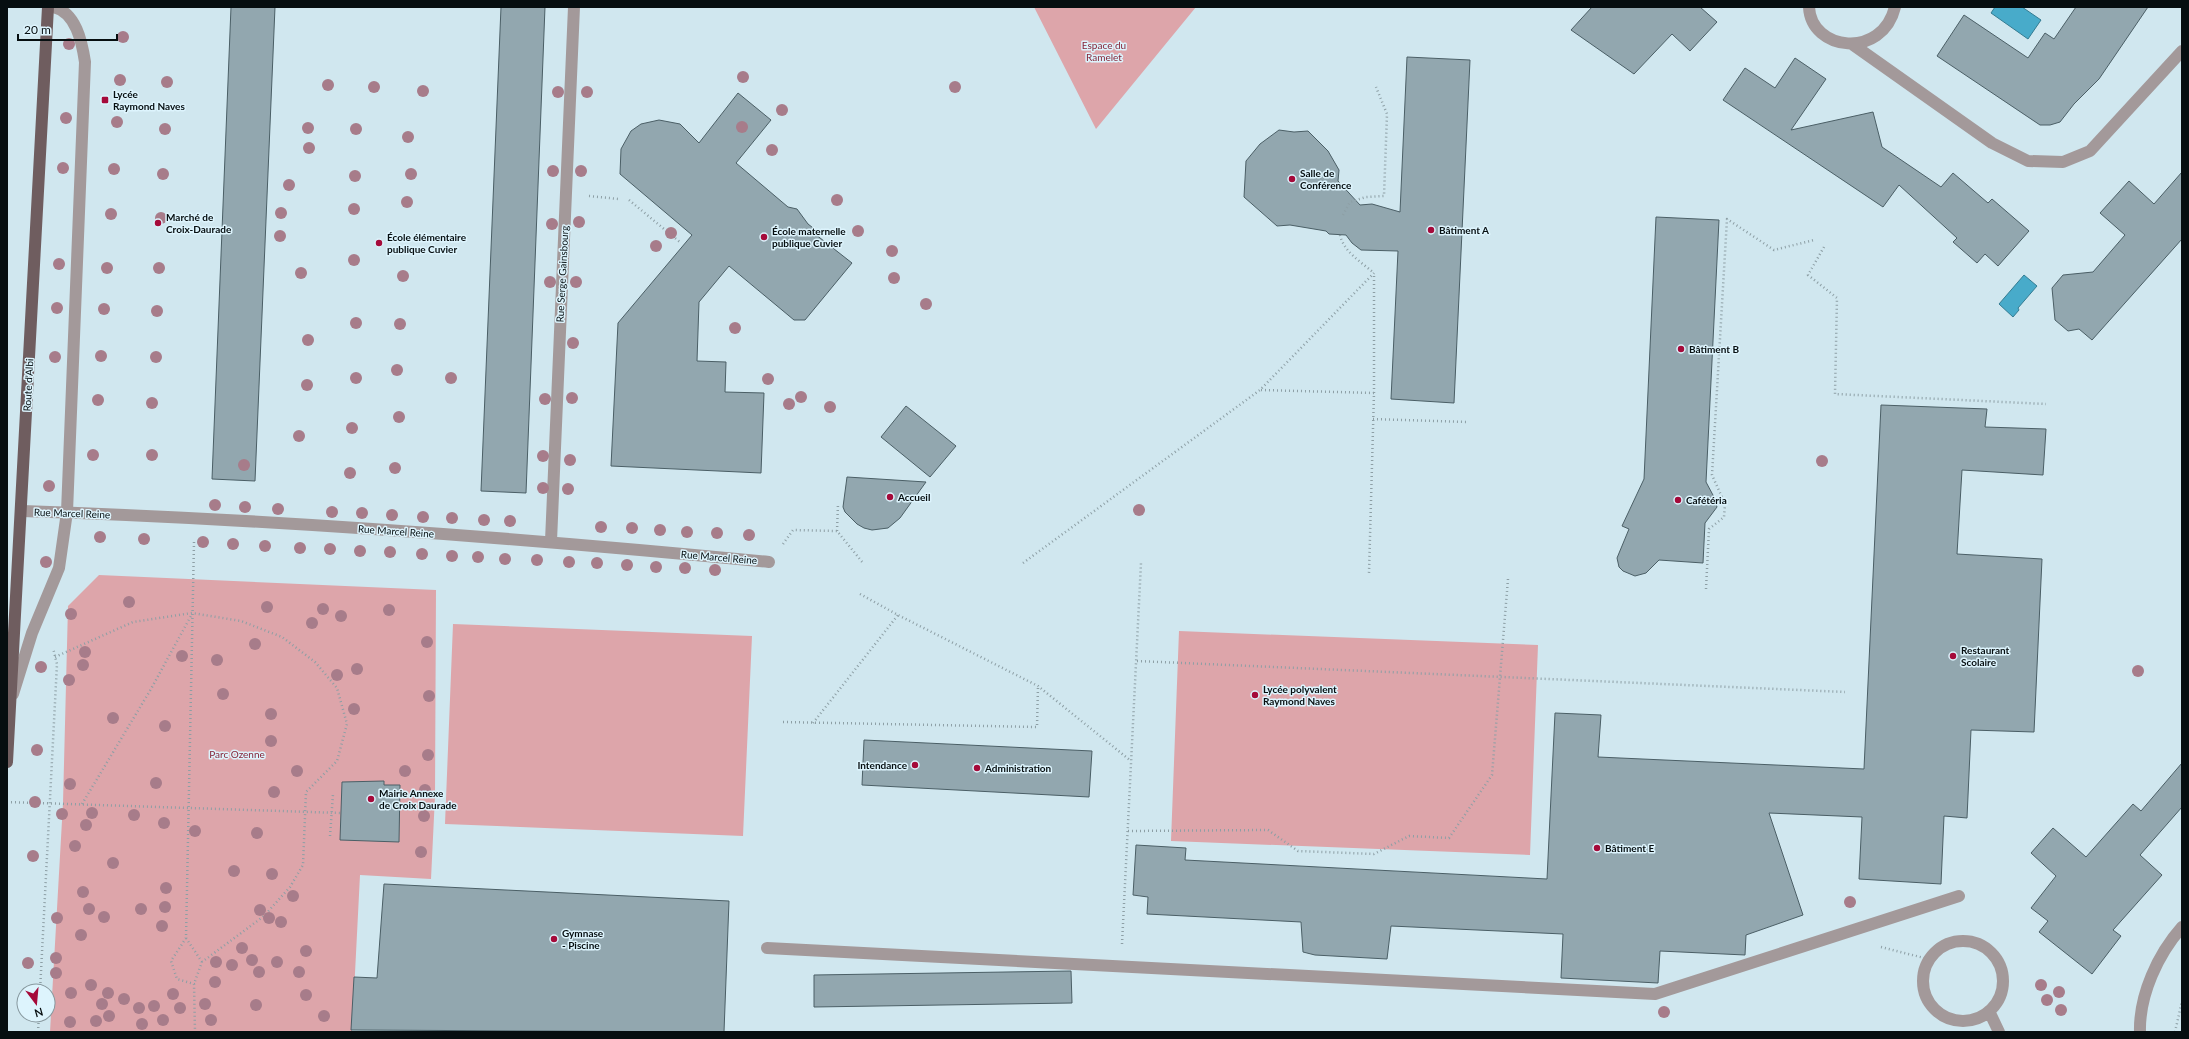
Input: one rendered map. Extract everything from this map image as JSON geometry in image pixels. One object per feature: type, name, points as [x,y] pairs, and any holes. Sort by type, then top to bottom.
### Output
[{"type":"main road","name":"Route d'Albi","points":[[7,762],[22,511],[48,7]]},
{"type":"street","points":[[10,703],[32,633],[59,568],[67,512],[85,62],[82,40],[72,21],[59,8],[53,7]]},
{"type":"street","name":"Rue Serge Gainsbourg","points":[[551,541],[574,7]]},
{"type":"street","points":[[1806,9],[1815,25],[1825,35],[1838,42],[1852,44],[1869,41],[1882,32],[1892,19],[1895,7]]},
{"type":"street","points":[[1852,44],[1992,143],[2028,161],[2063,162],[2090,151],[2182,51]]},
{"type":"street","name":"Rue Marcel Reine","points":[[22,511],[194,518],[551,541],[769,562]]},
{"type":"street","points":[[766,948],[1655,994],[1959,896]]},
{"type":"street","points":[[2140,1032],[2140,1019],[2147,987],[2170,940],[2182,927]]},
{"type":"street","points":[[1957,941],[1974,942],[1989,950],[1999,964],[2003,980],[1999,997],[1989,1011],[1974,1020],[1965,1021],[1948,1018],[1936,1011],[1928,1001],[1922,984],[1922,976],[1928,959],[1940,947],[1957,941]]},
{"type":"street","points":[[1989,1011],[2000,1032]]},
{"type":"path","points":[[1343,215],[1350,202],[1366,197],[1384,196],[1387,114],[1376,86]]},
{"type":"path","points":[[600,198],[619,199]]},
{"type":"path","points":[[629,200],[680,243]]},
{"type":"path","points":[[1706,589],[1709,529],[1724,517],[1725,504],[1712,475],[1727,219],[1774,250],[1814,240]]},
{"type":"path","points":[[1340,235],[1341,241],[1351,254],[1374,273]]},
{"type":"path","points":[[1824,247],[1808,275],[1838,298],[1835,394],[2046,404]]},
{"type":"path","points":[[1023,563],[1260,390],[1374,273]]},
{"type":"path","points":[[1369,573],[1374,393],[1374,273]]},
{"type":"path","points":[[1260,390],[1374,393]]},
{"type":"path","points":[[1373,419],[1467,422]]},
{"type":"path","points":[[838,504],[837,532],[863,563]]},
{"type":"path","points":[[194,518],[186,938],[171,961],[177,979],[194,984]]},
{"type":"path","points":[[769,562],[793,530],[837,532]]},
{"type":"path","points":[[1120,966],[1142,563]]},
{"type":"path","points":[[1128,831],[1268,830],[1298,852],[1374,854],[1409,836],[1449,838],[1492,775],[1508,579]]},
{"type":"path","points":[[860,594],[898,615],[1038,686],[1132,761]]},
{"type":"path","points":[[40,983],[57,664],[44,607]]},
{"type":"path","points":[[82,804],[151,689],[192,613]]},
{"type":"path","points":[[55,657],[133,622],[192,613],[241,621],[282,637],[315,662],[337,688],[347,724],[337,761],[306,792],[303,865],[290,887],[264,916],[202,962],[194,984],[195,1032]]},
{"type":"path","points":[[813,722],[898,615]]},
{"type":"path","points":[[1137,661],[1845,692]]},
{"type":"path","points":[[784,722],[1037,728],[1038,686]]},
{"type":"path","points":[[330,836],[333,794]]},
{"type":"path","points":[[7,802],[341,813]]},
{"type":"path","points":[[186,938],[202,962]]},
{"type":"path","points":[[1885,947],[1928,959]]},
{"type":"path","points":[[2175,1032],[2182,1002]]},
{"type":"green space","name":"Espace du Ramelet","points":[[1034,7],[1196,7],[1096,129]]},
{"type":"green space","name":"Parc Ozenne","points":[[99,575],[436,590],[435,796],[431,879],[360,875],[352,1032],[50,1032],[51,1023],[56,1023],[56,983],[53,983],[63,803],[68,606]]},
{"type":"green space","points":[[453,624],[752,636],[743,836],[445,824]]},
{"type":"green space","points":[[1179,631],[1538,645],[1530,855],[1171,841]]},
{"type":"water","points":[[1995,7],[2022,7],[2041,20],[2028,39],[1991,13]]},
{"type":"water","points":[[2024,275],[2037,286],[2018,308],[2019,310],[2013,317],[1999,304]]},
{"type":"building","points":[[231,7],[275,7],[255,481],[212,479]]},
{"type":"building","points":[[501,7],[545,7],[526,493],[481,491]]},
{"type":"building","points":[[1592,7],[1700,7],[1717,22],[1690,51],[1672,34],[1634,74],[1571,30]]},
{"type":"building","points":[[2076,7],[2148,7],[2099,79],[2074,104],[2060,122],[2050,125],[2040,125],[1937,56],[1964,15],[2028,58],[2045,33],[2054,39]]},
{"type":"building","name":"Bâtiment A","points":[[1407,57],[1470,60],[1454,403],[1391,399],[1398,251],[1361,250],[1352,243],[1346,235],[1329,234],[1326,231],[1290,225],[1277,226],[1244,197],[1246,161],[1260,144],[1279,130],[1294,132],[1308,131],[1328,151],[1339,170],[1338,181],[1360,205],[1372,204],[1400,212]]},
{"type":"building","points":[[1795,58],[1826,79],[1791,130],[1873,112],[1882,147],[1941,187],[1953,173],[1988,203],[1992,199],[2029,231],[1998,266],[1985,254],[1977,263],[1953,242],[1957,238],[1899,185],[1883,207],[1723,100],[1745,68],[1775,88]]},
{"type":"building","points":[[738,93],[771,120],[736,163],[788,207],[797,209],[808,224],[817,231],[815,234],[852,263],[805,320],[794,320],[729,266],[699,302],[697,361],[726,362],[725,392],[764,393],[761,473],[611,466],[618,323],[692,235],[620,174],[621,149],[631,131],[641,124],[659,120],[680,124],[699,143]]},
{"type":"building","points":[[2182,172],[2182,239],[2092,340],[2079,329],[2068,331],[2055,320],[2052,288],[2063,275],[2093,272],[2125,235],[2100,213],[2129,181],[2154,204]]},
{"type":"building","name":"Bâtiment B","points":[[1656,217],[1719,220],[1706,482],[1714,497],[1717,507],[1705,523],[1703,563],[1659,560],[1646,573],[1635,576],[1623,571],[1619,567],[1617,558],[1629,529],[1622,526],[1644,479]]},
{"type":"building","points":[[1881,405],[1987,409],[1985,427],[2046,429],[2043,475],[1962,470],[1957,554],[2042,559],[2034,732],[1971,730],[1967,818],[1944,816],[1941,884],[1859,879],[1862,817],[1769,813],[1803,915],[1746,935],[1745,955],[1660,951],[1658,983],[1561,978],[1563,934],[1391,926],[1387,959],[1315,955],[1303,952],[1301,922],[1147,914],[1148,897],[1133,895],[1136,845],[1186,848],[1185,860],[1547,879],[1555,713],[1601,715],[1598,757],[1864,769]]},
{"type":"building","points":[[906,406],[956,446],[930,477],[881,437]]},
{"type":"building","points":[[847,477],[926,482],[900,518],[888,528],[872,530],[857,524],[845,512],[843,507]]},
{"type":"building","name":"Administration","points":[[864,740],[1092,751],[1089,797],[862,785]]},
{"type":"building","points":[[2182,763],[2182,807],[2140,855],[2162,875],[2113,930],[2121,936],[2092,974],[2039,932],[2048,921],[2031,908],[2056,876],[2031,853],[2053,828],[2086,857],[2133,804],[2141,811]]},
{"type":"building","name":"Mairie Annexe de Croix Daurade","points":[[384,781],[384,785],[400,785],[399,842],[340,840],[342,782]]},
{"type":"building","name":"Gymnase - Piscine","points":[[384,884],[729,901],[724,1032],[351,1030],[354,977],[377,978]]},
{"type":"building","points":[[1071,971],[1072,1003],[814,1007],[814,975]]},
{"type":"place","name":"Lycée Raymond Naves","points":[[105,100]]},
{"type":"place","name":"Salle de Conférence","points":[[1292,179]]},
{"type":"place","name":"Marché de Croix-Daurade","points":[[158,223]]},
{"type":"place","name":"Bâtiment A","points":[[1431,230]]},
{"type":"place","name":"École maternelle publique Cuvier","points":[[764,237]]},
{"type":"place","name":"École élémentaire publique Cuvier","points":[[379,243]]},
{"type":"place","name":"Bâtiment B","points":[[1681,349]]},
{"type":"place","name":"Accueil","points":[[890,497]]},
{"type":"place","name":"Cafétéria","points":[[1678,500]]},
{"type":"place","name":"Restaurant Scolaire","points":[[1953,656]]},
{"type":"place","name":"Lycée polyvalent Raymond Naves","points":[[1255,695]]},
{"type":"place","name":"Intendance","points":[[915,765]]},
{"type":"place","name":"Administration","points":[[977,768]]},
{"type":"place","name":"Mairie Annexe de Croix Daurade","points":[[371,799]]},
{"type":"place","name":"Bâtiment E","points":[[1597,848]]},
{"type":"place","name":"Gymnase - Piscine","points":[[554,939]]}]
